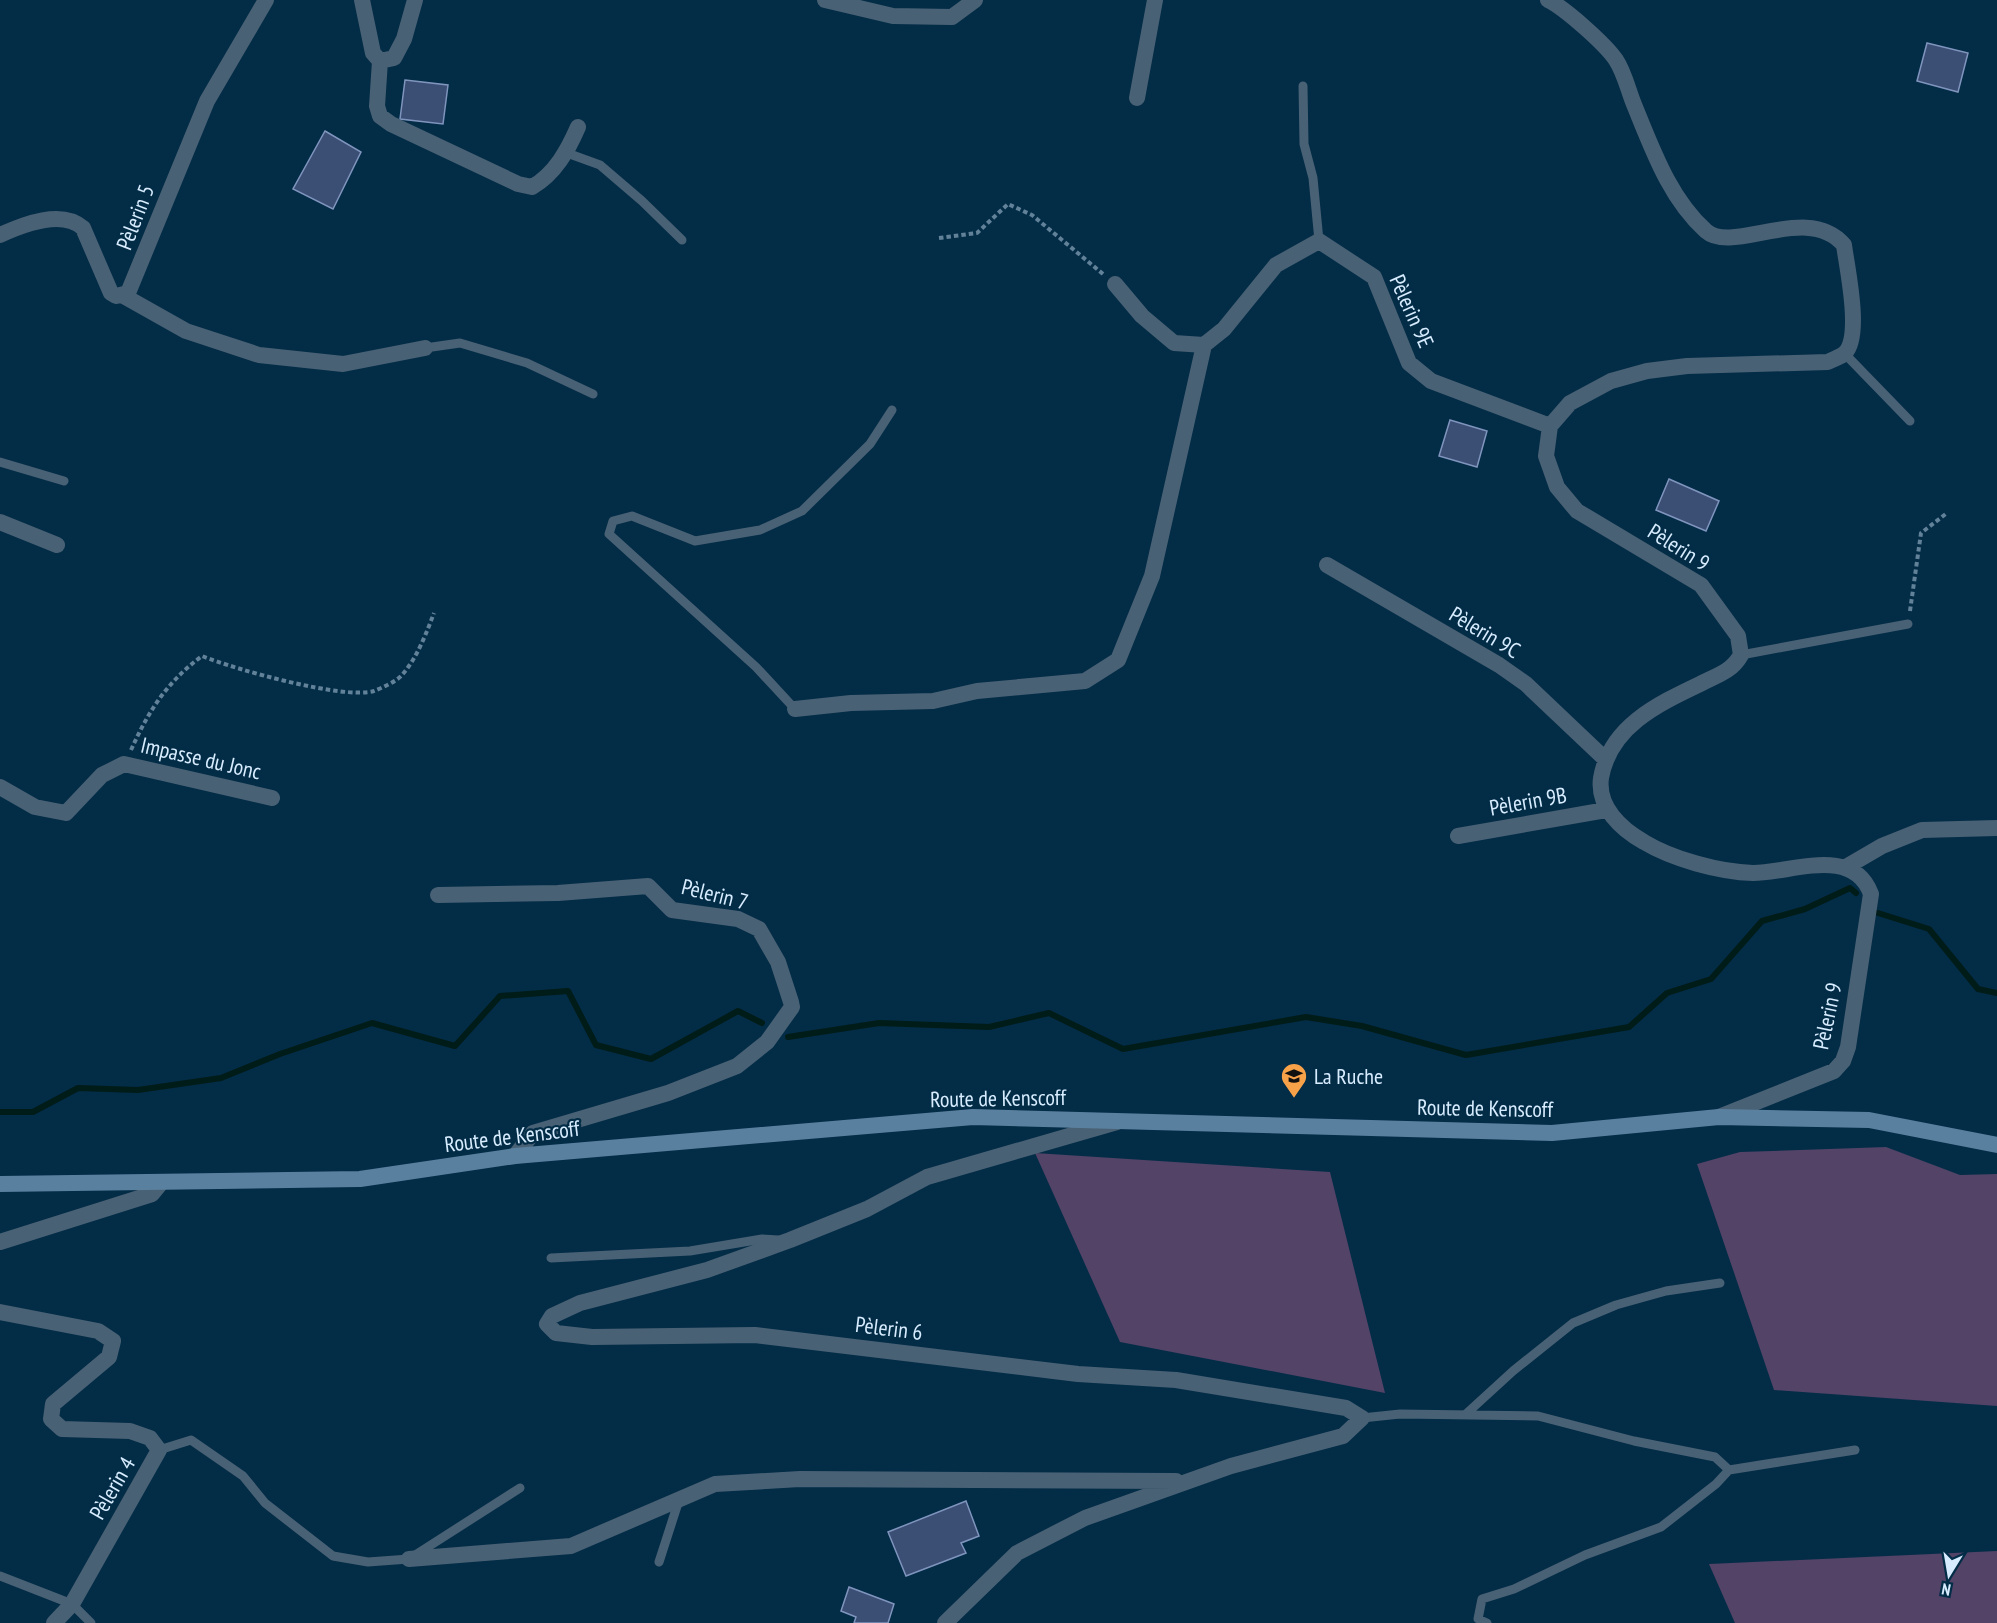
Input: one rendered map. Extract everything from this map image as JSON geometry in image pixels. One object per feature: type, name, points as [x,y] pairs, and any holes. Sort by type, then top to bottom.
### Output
[{"type":"main road","name":"Route de Kenscoff","points":[[0,1184],[360,1179],[515,1156],[973,1118],[1552,1133],[1719,1117],[1869,1120],[1997,1145]]},
{"type":"street","name":"Pèlerin 5","points":[[0,235],[37,222],[66,218],[74,220],[83,228],[111,293],[122,296],[132,288],[207,101],[266,0]]},
{"type":"street","points":[[362,0],[373,53],[380,61],[377,106],[380,116],[390,124],[518,184],[532,187],[541,183],[567,153],[578,127]]},
{"type":"street","points":[[380,61],[394,58],[404,39],[415,0]]},
{"type":"street","points":[[825,0],[893,16],[952,17],[975,0]]},
{"type":"street","points":[[1137,98],[1155,0]]},
{"type":"street","points":[[1548,0],[1560,6],[1616,60],[1649,141],[1677,199],[1708,233],[1722,237],[1806,227],[1835,234],[1844,244],[1853,328],[1851,343],[1845,354],[1828,362],[1687,366],[1647,371],[1611,381],[1570,403],[1550,426]]},
{"type":"street","points":[[795,709],[851,703],[933,701],[977,691],[1085,681],[1118,660],[1152,576],[1204,345],[1224,329],[1276,265],[1319,241]]},
{"type":"street","name":"Pèlerin 9E","points":[[1319,241],[1374,277],[1409,363],[1431,381],[1497,408],[1550,426]]},
{"type":"street","points":[[1115,284],[1142,316],[1174,343],[1204,345]]},
{"type":"street","points":[[122,296],[186,331],[259,355],[343,364],[425,348]]},
{"type":"street","name":"Pèlerin 9","points":[[1550,426],[1546,456],[1557,487],[1577,511],[1701,585],[1738,636],[1741,655]]},
{"type":"street","points":[[0,522],[57,545]]},
{"type":"street","name":"Pèlerin 9C","points":[[1327,565],[1499,664],[1526,684],[1605,758]]},
{"type":"street","points":[[1741,655],[1734,668],[1659,703],[1624,730],[1605,758],[1600,787],[1606,810],[1625,830],[1644,843],[1693,863],[1752,873],[1830,864],[1846,867],[1882,846],[1923,830],[1997,828]]},
{"type":"street","name":"Impasse du Jonc","points":[[0,787],[35,807],[66,813],[102,775],[124,764],[273,798]]},
{"type":"street","name":"Pèlerin 9B","points":[[1458,836],[1606,810]]},
{"type":"street","name":"Pèlerin 9","points":[[1719,1117],[1834,1071],[1843,1061],[1848,1047],[1871,894],[1866,881],[1846,867]]},
{"type":"street","name":"Pèlerin 7","points":[[438,895],[558,893],[648,886],[672,910],[738,919],[759,929],[778,962],[791,1002],[792,1007],[767,1042],[737,1066],[668,1092],[533,1133],[515,1156]]},
{"type":"street","name":"Pèlerin 6","points":[[1120,1121],[927,1177],[867,1209],[790,1240],[707,1270],[580,1303],[552,1317],[547,1324],[556,1333],[592,1337],[755,1335],[1078,1374],[1176,1380],[1346,1408],[1362,1418]]},
{"type":"street","points":[[0,1242],[152,1194],[161,1183]]},
{"type":"street","name":"Pèlerin 4","points":[[0,1312],[98,1331],[114,1341],[109,1357],[53,1404],[51,1419],[62,1429],[130,1431],[150,1438],[159,1450],[72,1604],[54,1623]]},
{"type":"street","points":[[945,1623],[1017,1553],[1085,1518],[1232,1466],[1343,1436],[1362,1418]]},
{"type":"street","points":[[409,1559],[571,1546],[640,1518],[680,1497],[715,1484],[800,1479],[1189,1481]]},
{"type":"lane","points":[[1303,86],[1304,144],[1313,178],[1319,241]]},
{"type":"lane","points":[[567,153],[600,165],[682,240]]},
{"type":"lane","points":[[425,348],[460,343],[527,363],[593,394]]},
{"type":"lane","points":[[1845,354],[1910,421]]},
{"type":"lane","points":[[795,709],[756,667],[609,534],[613,521],[632,516],[695,541],[760,530],[802,511],[870,444],[892,410]]},
{"type":"lane","points":[[0,462],[64,481]]},
{"type":"lane","points":[[1741,655],[1908,624]]},
{"type":"lane","points":[[551,1258],[690,1251],[762,1239],[790,1240]]},
{"type":"lane","points":[[1466,1414],[1573,1323],[1616,1305],[1666,1291],[1720,1283]]},
{"type":"lane","points":[[1362,1418],[1400,1414],[1538,1416],[1634,1441],[1715,1457],[1729,1470]]},
{"type":"lane","points":[[159,1450],[192,1440],[243,1476],[265,1503],[333,1556],[368,1562],[409,1559],[520,1488]]},
{"type":"lane","points":[[1486,1623],[1478,1618],[1482,1599],[1514,1589],[1585,1555],[1661,1527],[1716,1484],[1729,1470],[1855,1450]]},
{"type":"lane","points":[[660,1562],[680,1497]]},
{"type":"lane","points":[[0,1576],[72,1604],[91,1623]]},
{"type":"path","points":[[939,238],[976,233],[1008,204],[1032,216],[1115,284]]},
{"type":"path","points":[[1908,624],[1921,533],[1947,513]]},
{"type":"path","points":[[124,764],[144,721],[177,675],[202,656],[282,681],[338,690],[373,691],[402,676],[423,641],[434,613]]},
{"type":"shaded area","points":[[1886,1147],[1960,1175],[1997,1174],[1997,1406],[1774,1390],[1697,1164],[1740,1152]]},
{"type":"shaded area","points":[[1035,1153],[1330,1172],[1385,1393],[1120,1342]]},
{"type":"shaded area","points":[[1997,1551],[1997,1623],[1735,1623],[1709,1564]]},
{"type":"building","points":[[1927,43],[1968,53],[1958,92],[1917,81]]},
{"type":"building","points":[[405,80],[448,85],[443,124],[400,119]]},
{"type":"building","points":[[325,131],[361,152],[333,209],[293,189]]},
{"type":"building","points":[[1450,420],[1487,431],[1477,467],[1439,456]]},
{"type":"building","points":[[1669,479],[1719,501],[1706,531],[1656,510]]},
{"type":"building","points":[[966,1501],[979,1536],[961,1543],[966,1553],[906,1576],[888,1532]]},
{"type":"building","points":[[849,1587],[894,1604],[888,1623],[854,1623],[856,1617],[841,1611]]},
{"type":"waterway","points":[[788,1037],[879,1023],[989,1027],[1049,1013],[1123,1049],[1306,1017],[1362,1026],[1466,1055],[1629,1027],[1667,993],[1711,979],[1762,921],[1805,909],[1850,888],[1856,893]]},
{"type":"waterway","points":[[1878,913],[1929,929],[1978,989],[1997,993]]},
{"type":"waterway","points":[[0,1112],[33,1112],[78,1088],[138,1090],[221,1078],[280,1054],[372,1023],[455,1046],[500,996],[568,991],[596,1045],[651,1059],[738,1011],[762,1023]]},
{"type":"place","name":"La Ruche","points":[[1294,1099]]}]
